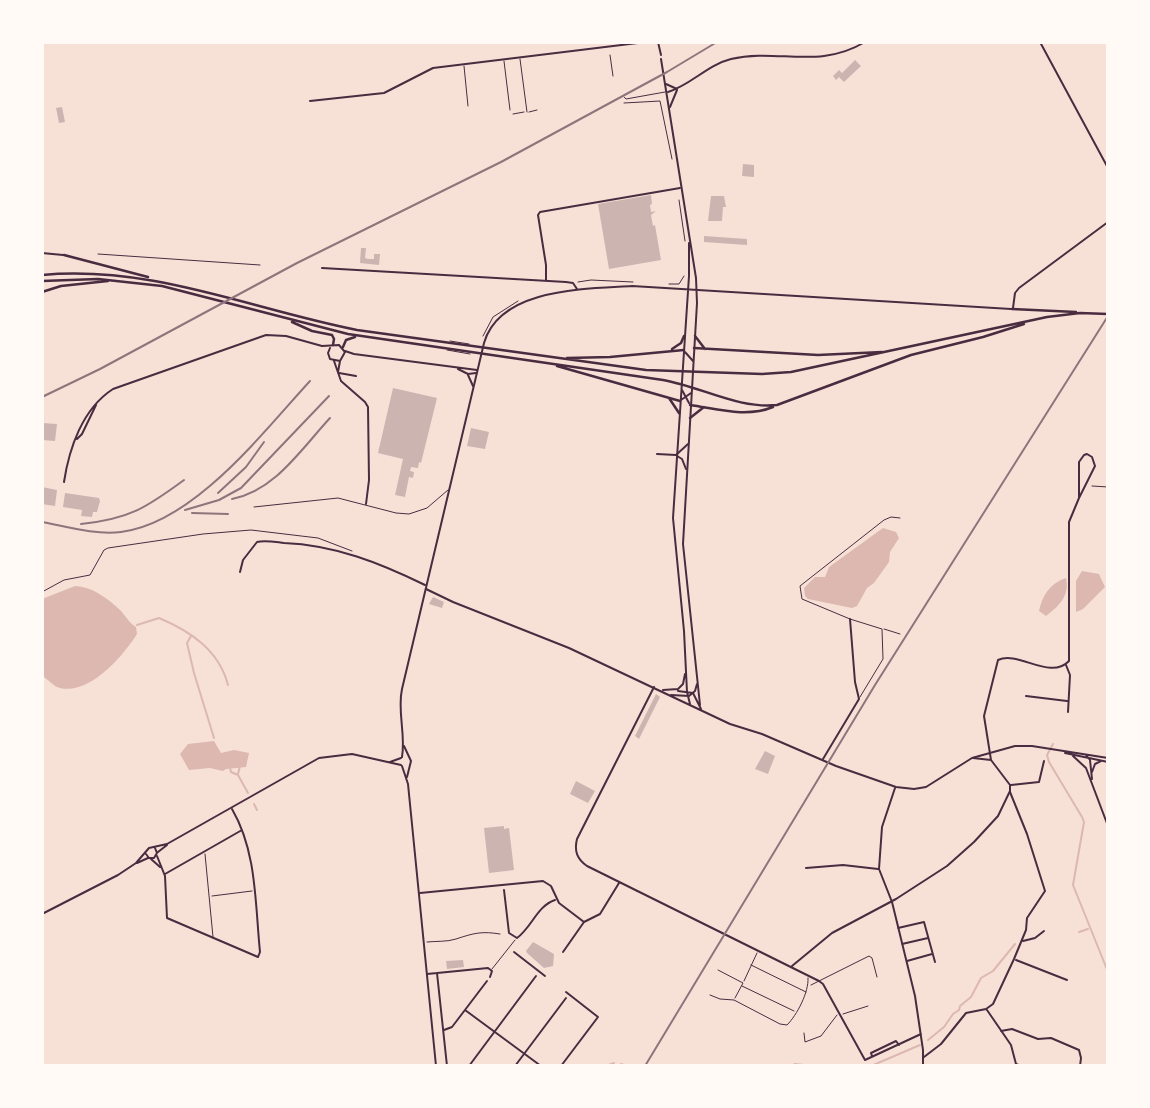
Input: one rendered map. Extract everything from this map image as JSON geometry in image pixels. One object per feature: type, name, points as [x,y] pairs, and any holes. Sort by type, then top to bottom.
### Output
[{"type":"main road","points":[[64,255],[202,291],[240,304],[330,325],[443,343],[665,372],[769,374],[800,371],[1033,320],[1080,313]]},
{"type":"main road","points":[[42,275],[92,273],[151,279]]},
{"type":"main road","points":[[42,281],[120,280],[205,296],[216,295],[289,320],[365,337],[684,384],[748,405],[777,405]]},
{"type":"main road","points":[[42,292],[61,286],[120,280]]},
{"type":"main road","points":[[1012,309],[1107,314]]},
{"type":"main road","points":[[289,320],[307,329],[332,335],[332,346]]},
{"type":"main road","points":[[691,405],[743,413],[763,410],[911,355],[983,337],[1033,320]]},
{"type":"main road","points":[[669,350],[678,345],[684,336]]},
{"type":"main road","points":[[344,349],[347,338],[365,337]]},
{"type":"main road","points":[[695,337],[705,349]]},
{"type":"main road","points":[[694,348],[813,355],[888,352]]},
{"type":"main road","points":[[556,358],[610,358],[684,349]]},
{"type":"main road","points":[[544,362],[680,399]]},
{"type":"main road","points":[[669,398],[679,413]]},
{"type":"main road","points":[[690,418],[704,407]]},
{"type":"street","points":[[310,101],[384,93],[429,69],[646,42]]},
{"type":"street","points":[[658,42],[687,242],[688,289],[673,532],[684,631],[687,696],[690,705]]},
{"type":"street","points":[[624,97],[626,99],[678,89],[713,66],[732,59],[751,56],[829,57],[850,51],[865,42]]},
{"type":"street","points":[[1040,42],[1108,168]]},
{"type":"street","points":[[610,55],[613,76]]},
{"type":"street","points":[[520,57],[527,112]]},
{"type":"street","points":[[504,59],[510,110]]},
{"type":"street","points":[[464,64],[468,106]]},
{"type":"street","points":[[665,83],[678,89]]},
{"type":"street","points":[[669,109],[678,89]]},
{"type":"street","points":[[513,114],[537,110]]},
{"type":"street","points":[[546,281],[538,215],[540,212],[681,188]]},
{"type":"street","points":[[407,778],[401,758],[404,745],[400,696],[486,337],[494,322],[511,308],[570,291],[632,286],[1012,309],[1019,288],[1108,222]]},
{"type":"street","points":[[687,242],[697,290],[683,544],[700,705]]},
{"type":"street","points":[[42,253],[64,255]]},
{"type":"street","points":[[98,254],[260,265]]},
{"type":"street","points":[[322,268],[566,282],[575,285],[577,290]]},
{"type":"street","points":[[566,282],[570,291]]},
{"type":"street","points":[[64,482],[75,440],[82,434],[97,404],[113,389],[263,335],[282,335],[316,345],[344,349],[354,354],[477,372]]},
{"type":"street","points":[[316,345],[328,353],[341,381],[365,402],[369,410],[369,480],[366,504]]},
{"type":"street","points":[[328,353],[332,346]]},
{"type":"street","points":[[684,349],[694,348]]},
{"type":"street","points":[[683,359],[694,348]]},
{"type":"street","points":[[344,349],[345,356]]},
{"type":"street","points":[[684,349],[693,362]]},
{"type":"street","points":[[338,373],[340,361],[345,356],[354,354]]},
{"type":"street","points":[[334,361],[340,361]]},
{"type":"street","points":[[457,369],[468,374],[477,372]]},
{"type":"street","points":[[338,373],[356,376]]},
{"type":"street","points":[[468,374],[473,388]]},
{"type":"street","points":[[681,386],[691,405]]},
{"type":"street","points":[[680,399],[691,392]]},
{"type":"street","points":[[680,399],[691,405]]},
{"type":"street","points":[[676,455],[688,443]]},
{"type":"street","points":[[657,454],[676,455],[682,459],[687,469]]},
{"type":"street","points":[[991,759],[984,716],[998,660],[1005,657],[1055,667],[1065,665],[1070,658],[1069,522],[1095,466],[1092,457],[1087,454],[1079,462],[1079,498]]},
{"type":"street","points":[[254,507],[338,498],[405,514],[422,510],[438,501],[449,490]]},
{"type":"street","points":[[438,501],[445,505]]},
{"type":"street","points":[[900,518],[891,517],[884,520],[800,586],[802,599],[850,620],[900,634]]},
{"type":"street","points":[[240,572],[243,559],[257,542],[323,547],[375,562],[453,602],[546,637],[730,724],[768,736],[896,787],[926,787],[972,758],[1022,746],[1085,754],[1108,760]]},
{"type":"street","points":[[850,620],[859,699]]},
{"type":"street","points":[[823,760],[883,659],[882,629]]},
{"type":"street","points":[[1065,665],[1070,675],[1068,712]]},
{"type":"street","points":[[674,691],[683,684],[685,669]]},
{"type":"street","points":[[670,695],[687,696],[693,693],[697,683]]},
{"type":"street","points":[[654,687],[576,845],[577,855],[582,863],[819,981],[841,1014],[866,1061],[921,1034]]},
{"type":"street","points":[[659,689],[693,693]]},
{"type":"street","points":[[693,693],[702,710]]},
{"type":"street","points":[[1026,696],[1068,701]]},
{"type":"street","points":[[404,745],[411,761],[407,778],[436,1066]]},
{"type":"street","points":[[1060,751],[1102,761]]},
{"type":"street","points":[[985,753],[986,759]]},
{"type":"street","points":[[924,1057],[941,1044],[966,1013],[986,1009],[993,1004],[1014,960],[1030,913],[1045,891],[1010,792],[1010,785],[985,753]]},
{"type":"street","points":[[136,863],[148,849],[167,844],[306,764],[324,757],[356,754],[409,766]]},
{"type":"street","points":[[1085,754],[1089,759],[1092,782]]},
{"type":"street","points":[[1073,756],[1086,768],[1108,826]]},
{"type":"street","points":[[1086,768],[1089,759],[1097,756]]},
{"type":"street","points":[[389,763],[409,757]]},
{"type":"street","points":[[972,758],[991,759]]},
{"type":"street","points":[[1092,773],[1095,764],[1108,760]]},
{"type":"street","points":[[1010,785],[1039,782],[1044,761]]},
{"type":"street","points":[[896,787],[882,827],[879,869],[892,902],[915,996],[923,1066]]},
{"type":"street","points":[[791,967],[840,928],[892,902],[947,866],[998,816],[1010,792]]},
{"type":"street","points":[[146,853],[164,875],[166,918],[258,957],[260,952],[251,859],[244,830],[232,808]]},
{"type":"street","points":[[164,875],[244,830]]},
{"type":"street","points":[[42,914],[150,858],[167,844]]},
{"type":"street","points":[[154,848],[160,868]]},
{"type":"street","points":[[204,852],[213,937]]},
{"type":"street","points":[[806,868],[843,865],[879,869]]},
{"type":"street","points":[[419,893],[504,888],[545,881],[552,888],[556,900],[584,922]]},
{"type":"street","points":[[563,951],[584,922],[600,914],[619,882]]},
{"type":"street","points":[[504,888],[509,933]]},
{"type":"street","points":[[209,896],[254,891]]},
{"type":"street","points":[[490,977],[492,969],[516,938],[544,906],[556,900]]},
{"type":"street","points":[[897,928],[922,921],[935,962]]},
{"type":"street","points":[[427,942],[454,940],[470,933],[490,931],[500,934]]},
{"type":"street","points":[[1021,941],[1035,938],[1044,931]]},
{"type":"street","points":[[505,933],[516,938]]},
{"type":"street","points":[[901,944],[929,938]]},
{"type":"street","points":[[508,948],[538,974],[545,976]]},
{"type":"street","points":[[734,1000],[758,951]]},
{"type":"street","points":[[906,961],[933,953]]},
{"type":"street","points":[[809,986],[869,956],[877,977]]},
{"type":"street","points":[[1014,960],[1067,980]]},
{"type":"street","points":[[751,965],[806,992]]},
{"type":"street","points":[[426,974],[492,969]]},
{"type":"street","points":[[718,970],[796,1012]]},
{"type":"street","points":[[437,973],[446,1066]]},
{"type":"street","points":[[469,1066],[538,974]]},
{"type":"street","points":[[710,995],[734,1000],[784,1025],[792,1020],[809,986],[808,975]]},
{"type":"street","points":[[443,1030],[451,1028],[487,981]]},
{"type":"street","points":[[515,1066],[567,995],[597,1016],[561,1066]]},
{"type":"street","points":[[804,1033],[805,1042],[821,1037],[841,1014],[868,1006]]},
{"type":"street","points":[[986,1009],[1011,1045],[1016,1064],[1021,1066]]},
{"type":"street","points":[[465,1010],[541,1066]]},
{"type":"street","points":[[1001,1031],[1012,1029],[1038,1039],[1051,1038],[1079,1050],[1080,1066]]},
{"type":"path","points":[[625,103],[660,101],[674,162]]},
{"type":"path","points":[[678,194],[687,242]]},
{"type":"path","points":[[668,284],[679,284],[687,273]]},
{"type":"path","points":[[576,284],[582,280],[641,282]]},
{"type":"path","points":[[1086,486],[1108,486]]},
{"type":"path","points":[[42,592],[64,580],[90,575],[104,550],[108,548],[203,534],[272,531],[328,540],[354,552]]},
{"type":"shaded area","points":[[883,528],[896,532],[899,538],[890,552],[889,562],[874,583],[867,588],[857,606],[852,608],[808,599],[805,596],[804,588],[815,577],[825,577],[829,567]]},
{"type":"shaded area","points":[[1082,571],[1099,574],[1105,587],[1083,609],[1076,612],[1076,581]]},
{"type":"shaded area","points":[[1066,578],[1065,595],[1046,616],[1039,611],[1042,600],[1055,583]]},
{"type":"shaded area","points":[[75,586],[94,591],[110,601],[136,627],[137,634],[114,663],[94,680],[71,689],[60,688],[42,676],[42,599]]},
{"type":"shaded area","points":[[214,741],[221,753],[234,750],[249,753],[246,767],[223,771],[210,768],[189,770],[180,754],[188,744]]},
{"type":"building","points":[[855,60],[861,66],[844,82],[839,77],[836,80],[833,76],[839,70],[842,73]]},
{"type":"building","points":[[62,107],[65,122],[59,123],[56,108]]},
{"type":"building","points":[[743,164],[754,165],[754,177],[742,176]]},
{"type":"building","points":[[651,195],[651,212],[656,211],[651,215],[661,260],[609,269],[598,204]]},
{"type":"building","points":[[711,196],[724,196],[726,207],[723,207],[722,221],[708,221]]},
{"type":"building","points":[[704,236],[747,239],[747,245],[704,242]]},
{"type":"building","points":[[361,248],[366,248],[365,258],[368,259],[374,259],[374,254],[380,254],[379,265],[360,263]]},
{"type":"building","points":[[393,388],[437,398],[421,463],[419,462],[418,468],[411,467],[413,478],[409,477],[405,497],[395,495],[403,459],[378,453]]},
{"type":"building","points":[[42,423],[57,424],[55,441],[42,440]]},
{"type":"building","points":[[471,428],[489,432],[485,449],[467,446]]},
{"type":"building","points":[[42,487],[57,490],[55,506],[42,504]]},
{"type":"building","points":[[65,493],[99,498],[97,512],[93,512],[92,517],[81,516],[82,510],[63,507]]},
{"type":"building","points":[[433,597],[444,602],[442,608],[429,604]]},
{"type":"building","points":[[656,694],[660,697],[639,739],[635,736]]},
{"type":"building","points":[[765,751],[775,756],[768,774],[755,769]]},
{"type":"building","points":[[576,781],[595,791],[588,803],[570,794]]},
{"type":"building","points":[[504,826],[504,829],[509,828],[514,870],[489,873],[484,828]]},
{"type":"building","points":[[533,942],[554,954],[553,966],[544,968],[527,953]]},
{"type":"building","points":[[463,960],[464,967],[447,969],[446,961]]},
{"type":"waterway","points":[[137,625],[159,618],[182,629],[210,652],[218,662],[228,685]]},
{"type":"waterway","points":[[191,636],[187,643],[214,738]]},
{"type":"waterway","points":[[1053,744],[1047,755],[1049,762],[1084,822],[1073,885],[1108,972]]},
{"type":"waterway","points":[[238,774],[240,766]]},
{"type":"waterway","points":[[230,768],[231,772],[238,775],[248,793]]},
{"type":"waterway","points":[[254,804],[257,810]]},
{"type":"waterway","points":[[1079,932],[1088,929]]},
{"type":"waterway","points":[[928,1040],[944,1027],[960,1006],[971,997],[981,978],[993,971],[1015,944]]},
{"type":"waterway","points":[[871,1066],[920,1045]]},
{"type":"waterway","points":[[606,1066],[614,1063]]},
{"type":"waterway","points":[[621,1064],[626,1066]]},
{"type":"waterway","points":[[791,1066],[813,1066]]},
{"type":"railway","points":[[42,397],[100,369],[297,263],[501,162],[717,42]]},
{"type":"railway","points":[[645,1066],[875,685],[1108,316]]},
{"type":"railway","points":[[42,522],[111,533],[148,525],[175,512],[200,494],[249,449],[310,381]]},
{"type":"railway","points":[[185,510],[219,500],[241,488],[329,396]]},
{"type":"railway","points":[[232,499],[262,487],[275,478],[330,418]]},
{"type":"railway","points":[[218,493],[246,467],[264,442]]},
{"type":"railway","points":[[81,524],[112,519],[136,511],[184,480]]},
{"type":"railway","points":[[192,513],[228,514]]}]
